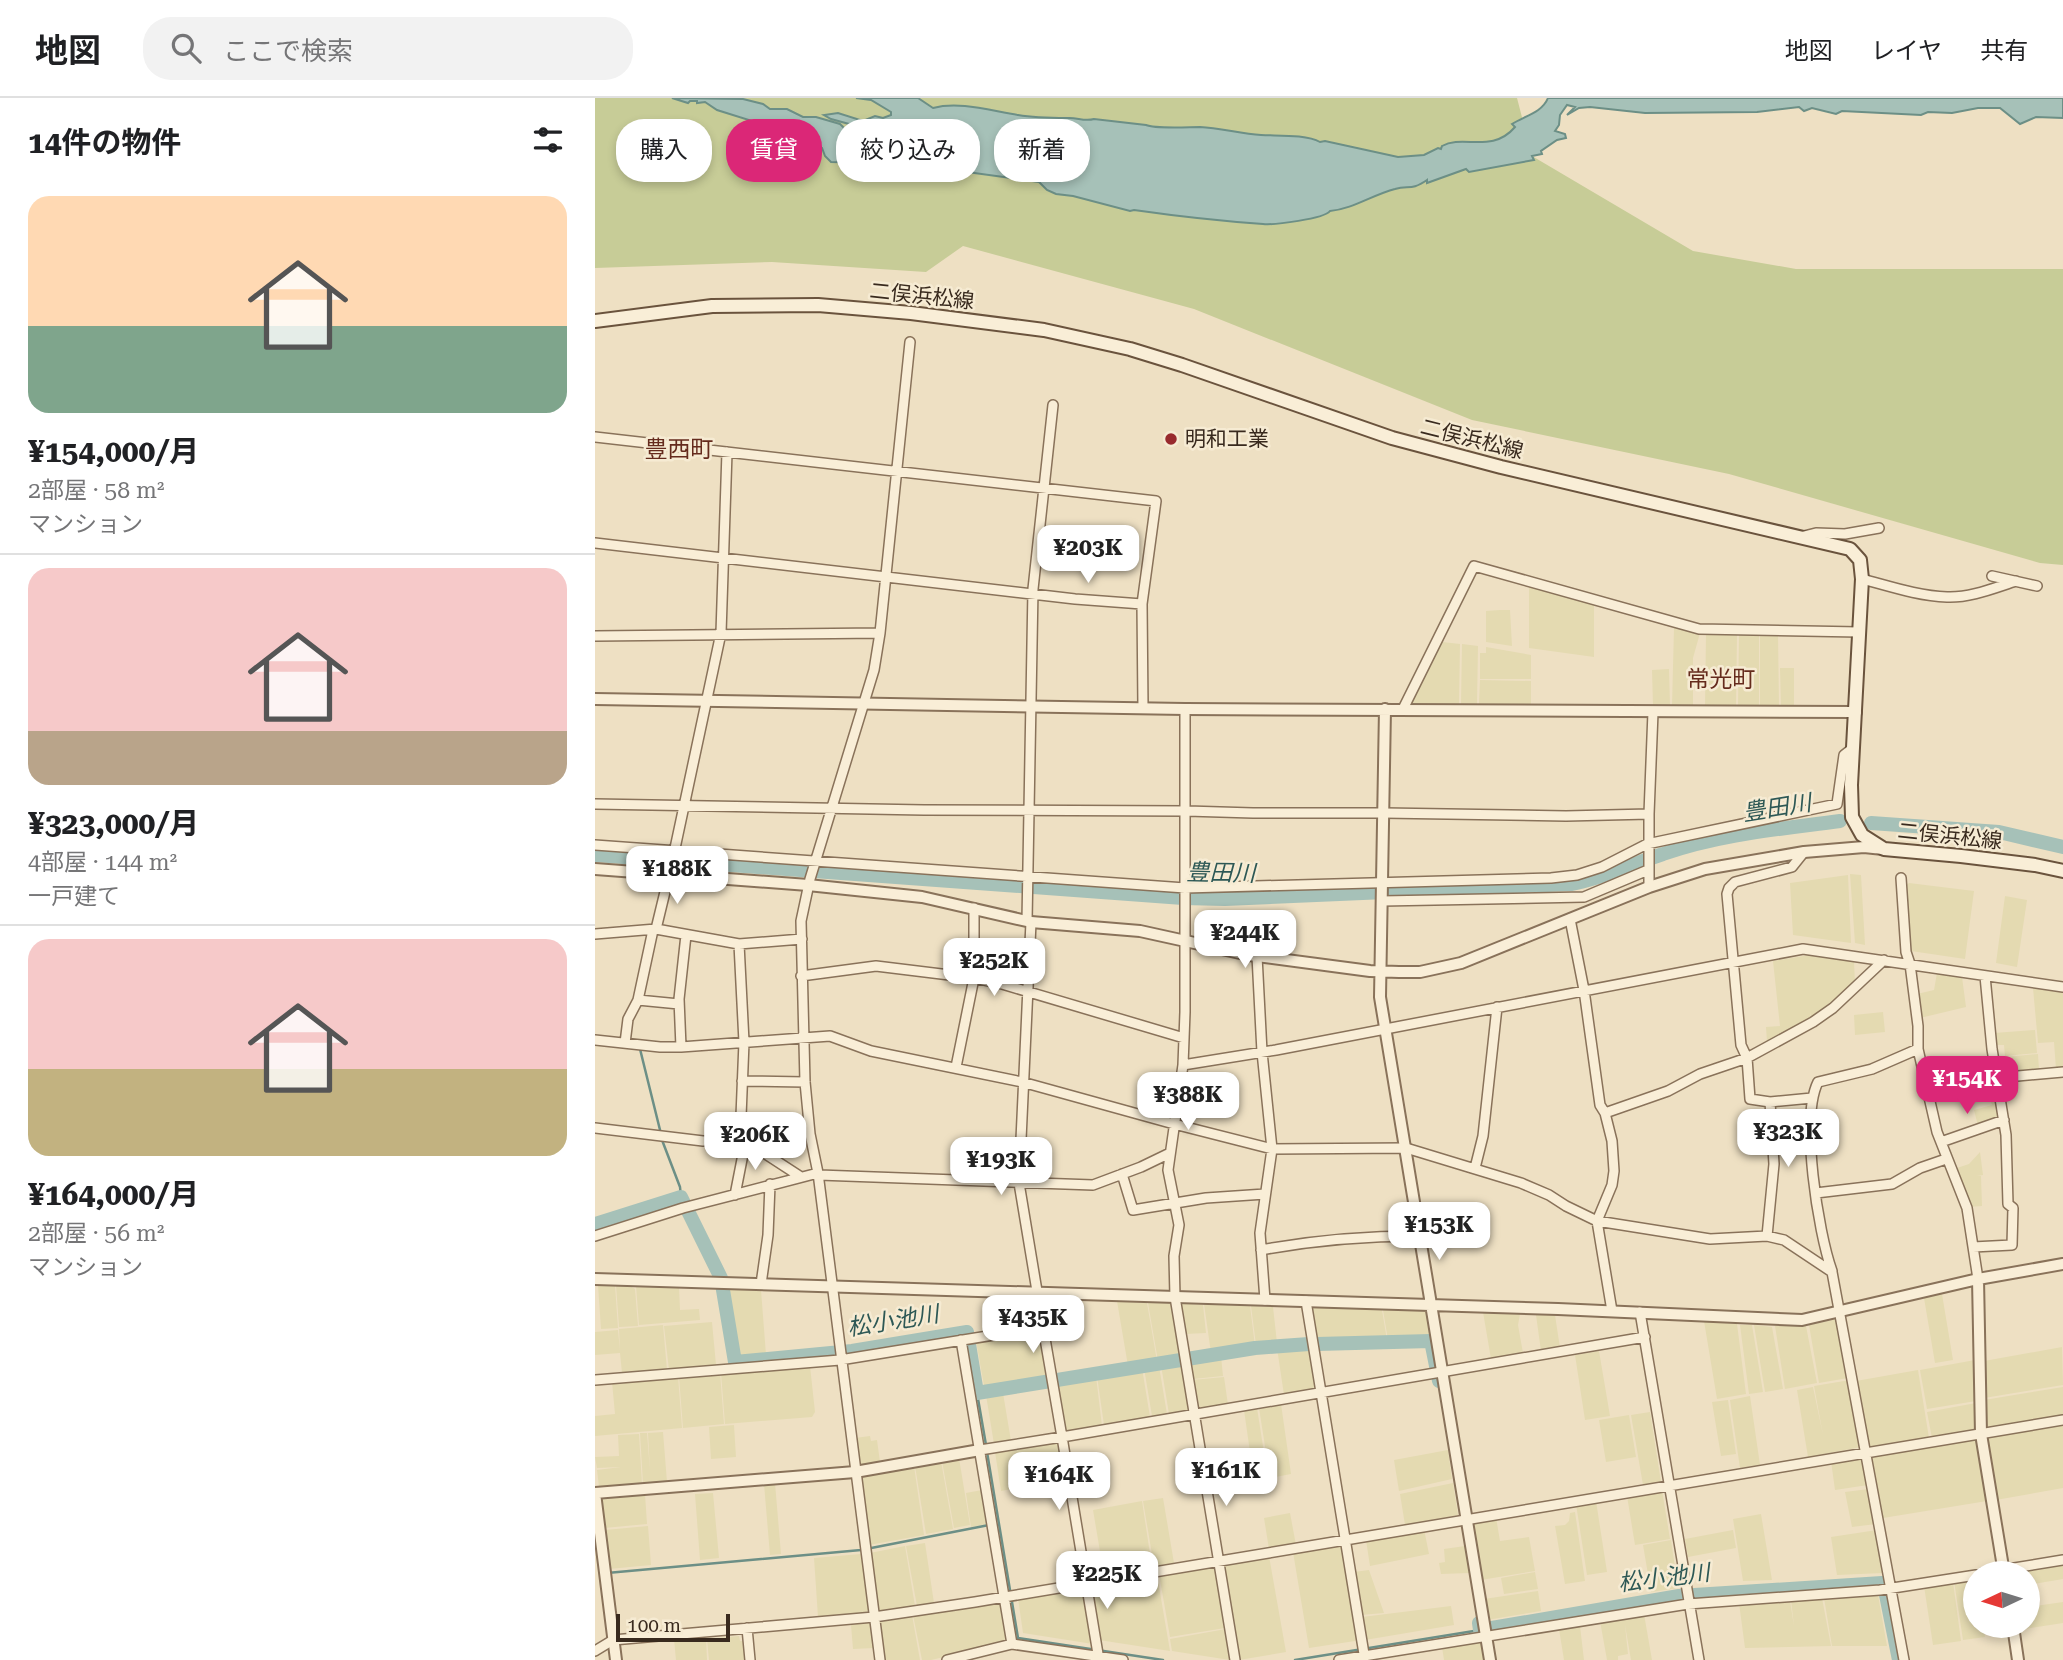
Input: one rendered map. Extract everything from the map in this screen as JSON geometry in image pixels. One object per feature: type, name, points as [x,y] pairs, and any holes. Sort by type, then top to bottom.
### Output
[{"type":"main road","name":"二俣浜松線","points":[[595,321],[712,306],[818,305],[911,313],[1044,330],[1130,349],[1182,365],[1392,438],[1501,467],[1850,549],[1860,561],[1862,579],[1852,817],[1862,835],[1884,849],[2035,865],[2063,871]]},
{"type":"street","points":[[880,1660],[819,1174],[810,1134],[805,1082],[801,921],[809,882],[874,670],[910,342]]},
{"type":"street","points":[[1053,405],[1033,593],[1028,992],[1019,1182],[1099,1657]]},
{"type":"street","points":[[595,437],[1156,501],[1142,604],[1143,708]]},
{"type":"street","points":[[625,1043],[628,1019],[638,1000],[670,871],[722,634],[727,452]]},
{"type":"street","points":[[1802,537],[1816,533],[1845,534],[1879,528]]},
{"type":"street","points":[[595,543],[1142,604]]},
{"type":"street","points":[[1403,709],[1474,566],[1699,629],[1859,632]]},
{"type":"street","points":[[1992,576],[2037,586]]},
{"type":"street","points":[[1862,579],[1949,598],[1979,593],[2016,581]]},
{"type":"street","points":[[595,636],[880,633]]},
{"type":"street","points":[[595,699],[1185,709],[1856,712]]},
{"type":"street","points":[[1185,709],[1187,811],[1184,1038],[1183,1065],[1168,1170],[1178,1225],[1174,1256],[1175,1297],[1235,1660]]},
{"type":"street","points":[[1385,709],[1380,998],[1490,1660]]},
{"type":"street","points":[[1649,887],[1647,846],[1653,712]]},
{"type":"street","points":[[595,845],[1185,888],[1577,876],[1647,846],[1837,804],[1845,755],[1853,748]]},
{"type":"street","points":[[595,804],[924,810],[1566,816],[1649,814]]},
{"type":"street","points":[[595,869],[670,871],[809,882],[922,897],[1029,921],[1140,931],[1257,956],[1380,972],[1420,972],[1461,963],[1649,887],[1705,869],[1804,852],[1864,847],[1884,849]]},
{"type":"street","points":[[1804,852],[1792,867],[1735,882],[1727,894],[1741,1045],[1747,1058],[1750,1099],[1770,1102],[1812,1098]]},
{"type":"street","points":[[1382,900],[1584,897],[1648,868]]},
{"type":"street","points":[[1901,878],[1906,952],[1918,1026],[1917,1049],[1946,1159],[1962,1193],[1978,1279],[1981,1434],[2001,1561]]},
{"type":"street","points":[[956,1067],[974,978],[974,908]]},
{"type":"street","points":[[1570,919],[1584,990],[1600,1105],[1605,1112],[1612,1141],[1612,1185],[1597,1221],[1612,1311]]},
{"type":"street","points":[[595,934],[654,930],[739,944],[802,939]]},
{"type":"street","points":[[681,1047],[679,1004],[686,935]]},
{"type":"street","points":[[735,1195],[742,1142],[744,1042],[739,944]]},
{"type":"street","points":[[1183,1065],[1803,949],[2063,987]]},
{"type":"street","points":[[1257,956],[1262,1052],[1272,1149],[1260,1233],[1265,1300]]},
{"type":"street","points":[[1605,1112],[1668,1091],[1700,1073],[1747,1058],[1833,1008],[1884,960]]},
{"type":"street","points":[[801,976],[876,966],[974,978],[1184,1038]]},
{"type":"street","points":[[1973,1247],[2011,1245],[2013,1208],[2008,1204],[2006,1135],[1996,1078],[1985,976]]},
{"type":"street","points":[[638,1000],[679,1004]]},
{"type":"street","points":[[1475,1168],[1483,1136],[1497,1007]]},
{"type":"street","points":[[595,1040],[681,1047],[830,1036],[896,1058],[956,1067],[1023,1082],[1272,1149],[1406,1148],[1475,1168],[1549,1195],[1597,1221],[1710,1239],[1767,1236],[1784,1240],[1832,1272]]},
{"type":"street","points":[[1904,1660],[1887,1589],[1841,1313],[1826,1255],[1811,1160],[1812,1098],[1818,1082],[1872,1069],[1917,1049]]},
{"type":"street","points":[[1996,1078],[2063,1072]]},
{"type":"street","points":[[743,1082],[805,1082]]},
{"type":"street","points":[[1767,1236],[1774,1164],[1770,1102]]},
{"type":"street","points":[[1941,1142],[2004,1120]]},
{"type":"street","points":[[595,1128],[703,1141],[742,1142],[758,1149],[801,1177]]},
{"type":"street","points":[[595,1236],[770,1184],[819,1174],[1093,1185],[1170,1153]]},
{"type":"street","points":[[1816,1193],[1892,1184],[1920,1168],[1946,1159]]},
{"type":"street","points":[[1122,1174],[1133,1210],[1265,1194]]},
{"type":"street","points":[[761,1284],[768,1235],[770,1184]]},
{"type":"street","points":[[1261,1250],[1318,1240],[1369,1236],[1419,1237]]},
{"type":"street","points":[[595,1279],[1612,1311],[1802,1320],[1978,1279],[2063,1264]]},
{"type":"street","points":[[1306,1301],[1364,1653]]},
{"type":"street","points":[[1640,1312],[1699,1660]]},
{"type":"street","points":[[595,1380],[840,1355],[1043,1327]]},
{"type":"street","points":[[616,1660],[595,1493],[855,1472],[1645,1338]]},
{"type":"street","points":[[961,1340],[986,1449],[992,1524],[1009,1595],[1012,1644]]},
{"type":"street","points":[[595,1651],[613,1640],[874,1617],[2063,1420]]},
{"type":"street","points":[[2041,1564],[2063,1560]]},
{"type":"street","points":[[1339,1660],[1364,1653],[1485,1632],[1690,1603],[1887,1589],[1963,1577]]},
{"type":"street","points":[[747,1628],[750,1660]]},
{"type":"street","points":[[2015,1638],[2018,1660]]},
{"type":"street","points":[[947,1660],[1012,1644],[1123,1660]]},
{"type":"shaded area","points":[[1529,587],[1594,605],[1594,657],[1529,648]]},
{"type":"shaded area","points":[[1510,610],[1512,646],[1486,642],[1486,611]]},
{"type":"shaded area","points":[[1674,628],[1700,633],[1693,658],[1693,706],[1672,706]]},
{"type":"shaded area","points":[[1706,634],[1737,634],[1736,707],[1705,707]]},
{"type":"shaded area","points":[[1739,634],[1759,635],[1759,707],[1738,707]]},
{"type":"shaded area","points":[[1760,634],[1778,634],[1779,707],[1760,707]]},
{"type":"shaded area","points":[[1442,642],[1460,644],[1459,704],[1410,704]]},
{"type":"shaded area","points":[[1462,644],[1478,646],[1477,704],[1461,704]]},
{"type":"shaded area","points":[[1486,647],[1531,655],[1531,679],[1480,679],[1480,653],[1486,653]]},
{"type":"shaded area","points":[[1780,668],[1794,668],[1794,707],[1781,707]]},
{"type":"shaded area","points":[[1669,669],[1670,706],[1653,706],[1652,670]]},
{"type":"shaded area","points":[[1480,680],[1531,681],[1531,705],[1479,704]]},
{"type":"shaded area","points":[[1850,874],[1861,875],[1865,945],[1855,943]]},
{"type":"shaded area","points":[[1848,875],[1851,943],[1793,935],[1790,883]]},
{"type":"shaded area","points":[[1909,883],[1974,891],[1965,959],[1911,951],[1905,886]]},
{"type":"shaded area","points":[[2005,896],[2027,900],[2017,967],[1996,963]]},
{"type":"shaded area","points":[[1810,955],[1854,961],[1855,984],[1811,1018],[1810,1012],[1810,1018],[1781,1035],[1780,1031],[1780,1036],[1767,1042],[1766,1027],[1780,1026],[1773,961]]},
{"type":"shaded area","points":[[1937,973],[1962,977],[1966,1007],[1920,1018],[1917,994],[1934,990]]},
{"type":"shaded area","points":[[2033,988],[2063,993],[2063,1068],[2056,1069],[2054,1042],[2038,1043]]},
{"type":"shaded area","points":[[1883,1012],[1885,1032],[1855,1035],[1854,1015]]},
{"type":"shaded area","points":[[2035,1030],[2037,1053],[2005,1056],[2004,1045],[1995,1045],[1994,1033]]},
{"type":"shaded area","points":[[2038,1054],[2039,1070],[1997,1073],[1995,1058]]},
{"type":"shaded area","points":[[1993,1084],[1999,1117],[1996,1121],[1978,1126],[1974,1110],[1992,1105],[1989,1096],[1972,1100],[1969,1091]]},
{"type":"shaded area","points":[[1980,1152],[1983,1175],[1977,1176],[1981,1176],[1982,1206],[1968,1207],[1961,1179],[1954,1169],[1969,1164]]},
{"type":"shaded area","points":[[598,1285],[615,1285],[618,1328],[601,1329]]},
{"type":"shaded area","points":[[616,1285],[635,1289],[638,1326],[619,1327]]},
{"type":"shaded area","points":[[636,1286],[679,1287],[680,1310],[699,1309],[700,1320],[639,1325]]},
{"type":"shaded area","points":[[728,1289],[761,1290],[766,1355],[739,1358]]},
{"type":"shaded area","points":[[1942,1294],[1953,1360],[1935,1363],[1924,1298]]},
{"type":"shaded area","points":[[1117,1301],[1147,1303],[1157,1361],[1128,1366]]},
{"type":"shaded area","points":[[1148,1303],[1172,1303],[1181,1358],[1158,1361]]},
{"type":"shaded area","points":[[1179,1303],[1203,1305],[1206,1333],[1185,1334]]},
{"type":"shaded area","points":[[1204,1304],[1250,1306],[1255,1346],[1211,1353]]},
{"type":"shaded area","points":[[1251,1306],[1273,1307],[1277,1343],[1256,1345]]},
{"type":"shaded area","points":[[1310,1307],[1382,1310],[1387,1340],[1316,1342]]},
{"type":"shaded area","points":[[1383,1310],[1426,1311],[1430,1339],[1388,1340]]},
{"type":"shaded area","points":[[1483,1312],[1520,1314],[1518,1325],[1523,1353],[1491,1359]]},
{"type":"shaded area","points":[[1536,1315],[1555,1315],[1560,1348],[1541,1351]]},
{"type":"shaded area","points":[[1838,1319],[1848,1378],[1819,1383],[1809,1325]]},
{"type":"shaded area","points":[[1704,1321],[1737,1324],[1746,1394],[1717,1399]]},
{"type":"shaded area","points":[[712,1322],[716,1365],[669,1370],[664,1326]]},
{"type":"shaded area","points":[[663,1325],[667,1370],[622,1373],[620,1353],[595,1355],[595,1332],[618,1330],[620,1351],[619,1329]]},
{"type":"shaded area","points":[[1740,1325],[1752,1325],[1763,1392],[1749,1394]]},
{"type":"shaded area","points":[[1754,1325],[1772,1327],[1783,1389],[1765,1392]]},
{"type":"shaded area","points":[[1775,1326],[1806,1326],[1817,1383],[1785,1389]]},
{"type":"shaded area","points":[[1039,1330],[1049,1380],[985,1391],[976,1341]]},
{"type":"shaded area","points":[[1312,1347],[1318,1389],[1284,1395],[1277,1348]]},
{"type":"shaded area","points":[[2062,1347],[2063,1385],[1984,1398],[1984,1361]]},
{"type":"shaded area","points":[[1599,1351],[1610,1416],[1585,1420],[1575,1355]]},
{"type":"shaded area","points":[[1221,1356],[1223,1376],[1193,1379],[1189,1361]]},
{"type":"shaded area","points":[[1975,1360],[1976,1401],[1927,1409],[1920,1370]]},
{"type":"shaded area","points":[[1182,1362],[1189,1407],[1186,1411],[1169,1414],[1161,1365]]},
{"type":"shaded area","points":[[810,1366],[815,1412],[812,1417],[725,1424],[721,1373]]},
{"type":"shaded area","points":[[1159,1366],[1167,1414],[1152,1416],[1144,1368]]},
{"type":"shaded area","points":[[1142,1368],[1150,1417],[1104,1425],[1097,1376]]},
{"type":"shaded area","points":[[1918,1370],[1929,1438],[1868,1448],[1856,1381]]},
{"type":"shaded area","points":[[720,1373],[724,1424],[683,1428],[679,1377]]},
{"type":"shaded area","points":[[678,1376],[682,1428],[595,1436],[595,1416],[615,1414],[612,1382]]},
{"type":"shaded area","points":[[1096,1376],[1102,1426],[1064,1432],[1056,1383]]},
{"type":"shaded area","points":[[1224,1377],[1228,1405],[1202,1409],[1197,1406],[1192,1380]]},
{"type":"shaded area","points":[[1850,1380],[1861,1447],[1808,1457],[1797,1390],[1813,1387],[1823,1435],[1814,1386]]},
{"type":"shaded area","points":[[2063,1387],[2063,1415],[1984,1428],[1984,1400]]},
{"type":"shaded area","points":[[1003,1393],[1011,1441],[994,1444],[986,1395]]},
{"type":"shaded area","points":[[1750,1396],[1760,1465],[1740,1468],[1730,1400]]},
{"type":"shaded area","points":[[1728,1400],[1736,1454],[1721,1456],[1712,1402]]},
{"type":"shaded area","points":[[1976,1403],[1977,1430],[1932,1438],[1927,1412]]},
{"type":"shaded area","points":[[1281,1404],[1291,1474],[1270,1478],[1259,1408]]},
{"type":"shaded area","points":[[1257,1408],[1268,1478],[1254,1480],[1244,1410]]},
{"type":"shaded area","points":[[1650,1412],[1661,1482],[1643,1485],[1631,1415]]},
{"type":"shaded area","points":[[1629,1415],[1636,1457],[1606,1462],[1599,1420]]},
{"type":"shaded area","points":[[2063,1424],[2063,1488],[1996,1500],[1986,1437]]},
{"type":"shaded area","points":[[734,1425],[736,1457],[711,1459],[709,1427]]},
{"type":"shaded area","points":[[663,1432],[667,1482],[643,1484],[640,1433],[647,1433],[650,1471],[648,1433]]},
{"type":"shaded area","points":[[639,1434],[642,1484],[599,1487],[597,1470],[621,1467],[597,1468],[595,1457],[619,1456],[618,1435]]},
{"type":"shaded area","points":[[870,1436],[871,1441],[877,1440],[880,1462],[858,1465],[855,1438]]},
{"type":"shaded area","points":[[1976,1438],[1987,1501],[1883,1518],[1872,1456]]},
{"type":"shaded area","points":[[1057,1441],[1060,1444],[1065,1479],[1001,1491],[995,1452]]},
{"type":"shaded area","points":[[1448,1450],[1452,1479],[1399,1491],[1394,1460]]},
{"type":"shaded area","points":[[1859,1456],[1863,1460],[1868,1485],[1835,1490],[1831,1461]]},
{"type":"shaded area","points":[[959,1458],[970,1525],[954,1528],[942,1461]]},
{"type":"shaded area","points":[[941,1461],[953,1529],[926,1534],[915,1466]]},
{"type":"shaded area","points":[[914,1466],[924,1535],[869,1545],[860,1475]]},
{"type":"shaded area","points":[[775,1483],[781,1554],[770,1555],[764,1484]]},
{"type":"shaded area","points":[[1453,1483],[1458,1515],[1405,1525],[1400,1494]]},
{"type":"shaded area","points":[[1869,1489],[1876,1524],[1852,1527],[1845,1492]]},
{"type":"shaded area","points":[[982,1490],[988,1524],[971,1527],[966,1493]]},
{"type":"shaded area","points":[[1662,1490],[1670,1539],[1635,1545],[1627,1496]]},
{"type":"shaded area","points":[[713,1493],[719,1558],[700,1560],[695,1494]]},
{"type":"shaded area","points":[[645,1494],[647,1524],[604,1528],[601,1497]]},
{"type":"shaded area","points":[[1163,1498],[1174,1563],[1154,1566],[1143,1501]]},
{"type":"shaded area","points":[[1142,1501],[1152,1567],[1104,1575],[1093,1510]]},
{"type":"shaded area","points":[[1596,1501],[1607,1572],[1587,1575],[1576,1504]]},
{"type":"shaded area","points":[[1575,1512],[1585,1581],[1565,1584],[1555,1526],[1565,1525],[1569,1521],[1570,1513]]},
{"type":"shaded area","points":[[1290,1513],[1296,1545],[1269,1549],[1264,1518]]},
{"type":"shaded area","points":[[1761,1514],[1772,1580],[1743,1581],[1733,1519]]},
{"type":"shaded area","points":[[1496,1517],[1500,1541],[1529,1537],[1535,1571],[1481,1580],[1471,1522]]},
{"type":"shaded area","points":[[648,1526],[651,1565],[609,1569],[605,1530]]},
{"type":"shaded area","points":[[1424,1529],[1429,1554],[1370,1566],[1366,1540]]},
{"type":"shaded area","points":[[1733,1530],[1736,1548],[1688,1557],[1685,1539]]},
{"type":"shaded area","points":[[1877,1530],[1885,1570],[1883,1573],[1837,1575],[1831,1537]]},
{"type":"shaded area","points":[[1671,1540],[1678,1588],[1651,1592],[1643,1545]]},
{"type":"shaded area","points":[[925,1543],[934,1603],[917,1606],[906,1546]]},
{"type":"shaded area","points":[[1343,1543],[1358,1637],[1355,1641],[1309,1648],[1293,1552]]},
{"type":"shaded area","points":[[905,1546],[915,1606],[878,1612],[870,1553]]},
{"type":"shaded area","points":[[1465,1546],[1469,1573],[1441,1574],[1439,1563],[1445,1562],[1444,1549]]},
{"type":"shaded area","points":[[861,1554],[869,1609],[864,1614],[818,1617],[814,1558]]},
{"type":"shaded area","points":[[1269,1556],[1286,1652],[1239,1660],[1223,1564]]},
{"type":"shaded area","points":[[2063,1563],[2063,1579],[2041,1583],[2041,1567]]},
{"type":"shaded area","points":[[1214,1565],[1225,1628],[1170,1637],[1159,1574]]},
{"type":"shaded area","points":[[1369,1570],[1384,1613],[1361,1615],[1354,1572]]},
{"type":"shaded area","points":[[1535,1572],[1538,1589],[1504,1594],[1501,1578]]},
{"type":"shaded area","points":[[1157,1575],[1170,1651],[1099,1640],[1090,1586]]},
{"type":"shaded area","points":[[1963,1580],[1963,1638],[1978,1638],[1963,1640],[1954,1581]]},
{"type":"shaded area","points":[[1953,1582],[1961,1641],[1933,1645],[1924,1586]]},
{"type":"shaded area","points":[[1080,1587],[1084,1590],[1093,1644],[1023,1633],[1018,1598]]},
{"type":"shaded area","points":[[1538,1591],[1541,1611],[1487,1620],[1484,1599]]},
{"type":"shaded area","points":[[1878,1595],[1887,1646],[1832,1646],[1824,1598]]},
{"type":"shaded area","points":[[1822,1598],[1831,1646],[1745,1648],[1739,1603],[1790,1601],[1794,1626],[1791,1600]]},
{"type":"shaded area","points":[[1002,1600],[1008,1642],[922,1660],[913,1615]]},
{"type":"shaded area","points":[[2063,1602],[2063,1623],[2041,1626],[2041,1605]]},
{"type":"shaded area","points":[[1451,1606],[1454,1625],[1365,1640],[1362,1617]]},
{"type":"shaded area","points":[[1644,1614],[1652,1660],[1631,1660],[1625,1625],[1628,1654],[1618,1656],[1618,1660],[1607,1660],[1600,1621]]},
{"type":"shaded area","points":[[912,1615],[920,1660],[884,1660],[878,1621]]},
{"type":"shaded area","points":[[868,1622],[872,1625],[874,1648],[853,1649],[851,1625]]},
{"type":"shaded area","points":[[1580,1626],[1584,1660],[1564,1660],[1559,1629]]},
{"type":"shaded area","points":[[1226,1629],[1230,1660],[1172,1651],[1170,1639]]},
{"type":"shaded area","points":[[739,1636],[740,1641],[746,1641],[747,1660],[709,1660],[707,1639]]},
{"type":"shaded area","points":[[706,1637],[707,1660],[676,1660],[674,1639]]},
{"type":"shaded area","points":[[1481,1641],[1485,1660],[1444,1660],[1442,1647]]},
{"type":"green space","points":[[595,98],[1517,98],[1532,156],[1693,251],[1796,269],[2063,269],[2063,565],[2040,563],[1729,474],[1472,420],[1194,309],[963,246],[926,272],[772,262],[595,268]]},
{"type":"water","points":[[672,98],[743,99],[763,104],[770,109],[787,109],[803,117],[816,117],[836,123],[836,162],[831,162],[825,156],[822,148],[822,119],[746,119],[717,110],[705,102],[688,103]]},
{"type":"water","points":[[856,98],[918,98],[933,108],[965,106],[1031,117],[1079,119],[994,119],[994,176],[980,174],[980,119],[868,119],[875,116],[883,118],[891,115],[891,112],[871,100]]},
{"type":"water","points":[[1548,98],[2063,98],[2063,118],[2036,117],[2020,124],[2000,108],[1978,108],[1952,113],[1928,112],[1921,115],[1842,111],[1836,114],[1812,108],[1804,111],[1799,107],[1757,112],[1645,113],[1590,107],[1579,108],[1567,115],[1575,107],[1567,105],[1560,115],[1555,131],[1565,134],[1566,138],[1557,140],[1541,151],[1542,154],[1532,156],[1534,160],[1469,172],[1466,169],[1427,183],[1427,180],[1414,187],[1387,192],[1319,217],[1287,222],[1263,224],[1130,211],[1047,190],[1039,182],[1090,182],[1090,120],[1094,119],[1157,127],[1200,127],[1299,137],[1398,157],[1424,155],[1450,143],[1497,140],[1515,127],[1512,124],[1542,107]]},
{"type":"water","points":[[838,113],[857,119],[836,120],[824,115]]},
{"type":"waterway","name":"豊田川","points":[[595,855],[1225,899],[1571,884],[1706,842],[1840,821]]},
{"type":"waterway","name":"豊田川","points":[[1871,823],[1999,832],[2063,847]]},
{"type":"waterway","points":[[640,1049],[661,1134]]},
{"type":"waterway","points":[[662,1140],[680,1187],[681,1197]]},
{"type":"waterway","name":"松小池川","points":[[595,1224],[681,1197],[721,1278],[735,1362],[852,1351],[967,1332],[977,1393],[1255,1348],[1309,1344]]},
{"type":"waterway","name":"松小池川","points":[[1317,1344],[1431,1341],[1439,1381]]},
{"type":"waterway","points":[[977,1393],[986,1445]]},
{"type":"waterway","points":[[987,1452],[1018,1638],[1163,1660]]},
{"type":"waterway","points":[[607,1573],[861,1550],[989,1525]]},
{"type":"waterway","name":"松小池川","points":[[1479,1623],[1480,1630],[1679,1596],[1882,1583],[1899,1660]]},
{"type":"waterway","points":[[1295,1660],[1480,1630]]},
{"type":"place","name":"明和工業","points":[[1171,439]]},
{"type":"district","name":"豊西町","points":[[679,449]]},
{"type":"district","name":"常光町","points":[[1721,679]]}]
